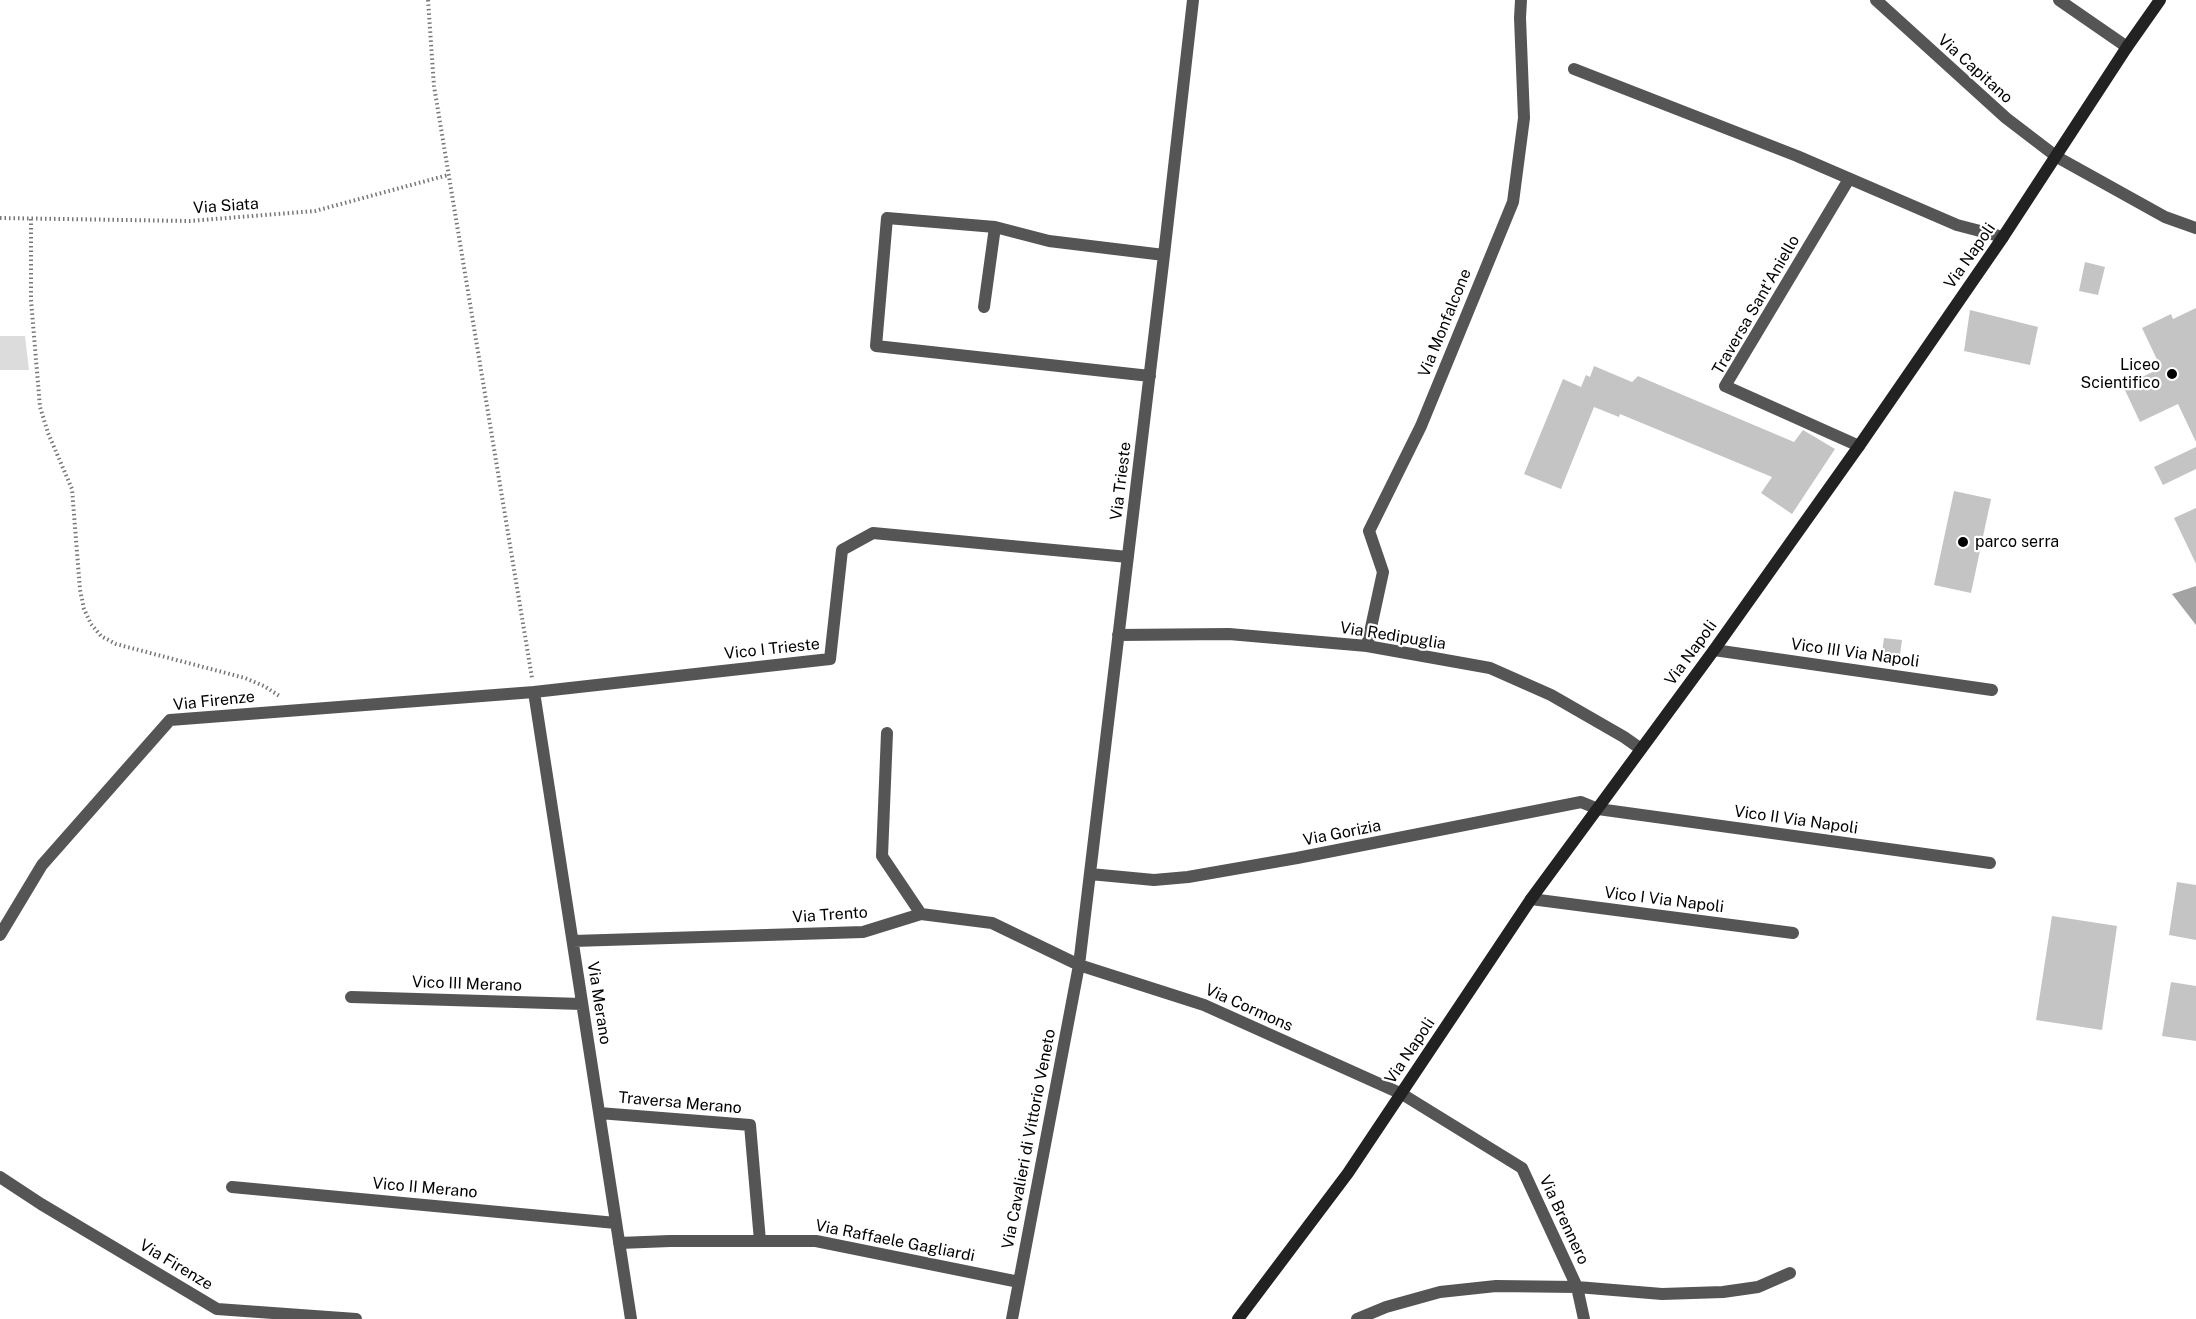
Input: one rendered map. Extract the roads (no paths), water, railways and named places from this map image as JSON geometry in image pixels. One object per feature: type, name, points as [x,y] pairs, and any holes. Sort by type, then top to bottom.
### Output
[{"type":"street","name":"Via Trieste","points":[[1079,965],[1193,0]]},
{"type":"street","name":"Via Monfalcone","points":[[1367,646],[1383,572],[1369,531],[1421,426],[1513,202],[1524,118],[1521,0]]},
{"type":"street","name":"Via Capitano","points":[[1876,0],[2006,118],[2057,157],[2165,217],[2196,228]]},
{"type":"street","points":[[2059,0],[2127,47]]},
{"type":"street","name":"Via Napoli","points":[[1238,1319],[1348,1173],[1531,899],[1714,650],[1859,446],[2057,157],[2127,47],[2160,0]]},
{"type":"street","points":[[1574,69],[1797,156],[1957,225],[2003,237]]},
{"type":"street","name":"Traversa Sant'Aniello","points":[[1850,179],[1725,386],[1859,446]]},
{"type":"street","points":[[1150,376],[876,346],[887,218],[994,227],[1049,241],[1164,255]]},
{"type":"street","points":[[984,307],[994,227]]},
{"type":"street","name":"Vico I Trieste","points":[[534,692],[830,659],[842,550],[873,533],[1128,557]]},
{"type":"street","name":"Via Redipuglia","points":[[1119,635],[1229,634],[1367,646],[1490,668],[1551,695],[1641,749]]},
{"type":"street","name":"Vico III Via Napoli","points":[[1714,650],[1992,690]]},
{"type":"street","name":"Via Firenze","points":[[0,935],[42,865],[170,720],[534,692]]},
{"type":"street","name":"Via Merano","points":[[534,692],[631,1319]]},
{"type":"street","points":[[887,733],[882,856],[921,914]]},
{"type":"street","name":"Via Gorizia","points":[[1090,874],[1154,880],[1188,877],[1581,802],[1598,809]]},
{"type":"street","name":"Vico II Via Napoli","points":[[1598,809],[1990,863]]},
{"type":"street","name":"Vico I Via Napoli","points":[[1531,899],[1793,933]]},
{"type":"street","name":"Via Trento","points":[[573,941],[863,932],[921,914],[992,923],[1079,965]]},
{"type":"street","name":"Via Cormons","points":[[1079,965],[1204,1005],[1402,1094]]},
{"type":"street","name":"Via Cavalieri di Vittorio Veneto","points":[[1012,1319],[1079,965]]},
{"type":"street","name":"Vico III Merano","points":[[351,997],[582,1004]]},
{"type":"street","name":"Via Brennero","points":[[1402,1094],[1522,1168],[1577,1287],[1584,1319]]},
{"type":"street","name":"Traversa Merano","points":[[599,1113],[750,1125],[760,1241]]},
{"type":"street","name":"Via Firenze","points":[[0,1177],[217,1309],[356,1319]]},
{"type":"street","name":"Vico II Merano","points":[[232,1187],[616,1222]]},
{"type":"street","name":"Via Raffaele Gagliardi","points":[[620,1243],[816,1241],[1019,1282]]},
{"type":"street","points":[[1357,1319],[1386,1307],[1440,1292],[1496,1286],[1577,1287],[1662,1294],[1723,1293],[1758,1287],[1790,1273]]},
{"type":"place","name":"Liceo Scientifico","points":[[2172,374]]},
{"type":"place","name":"parco serra","points":[[1963,542]]}]
